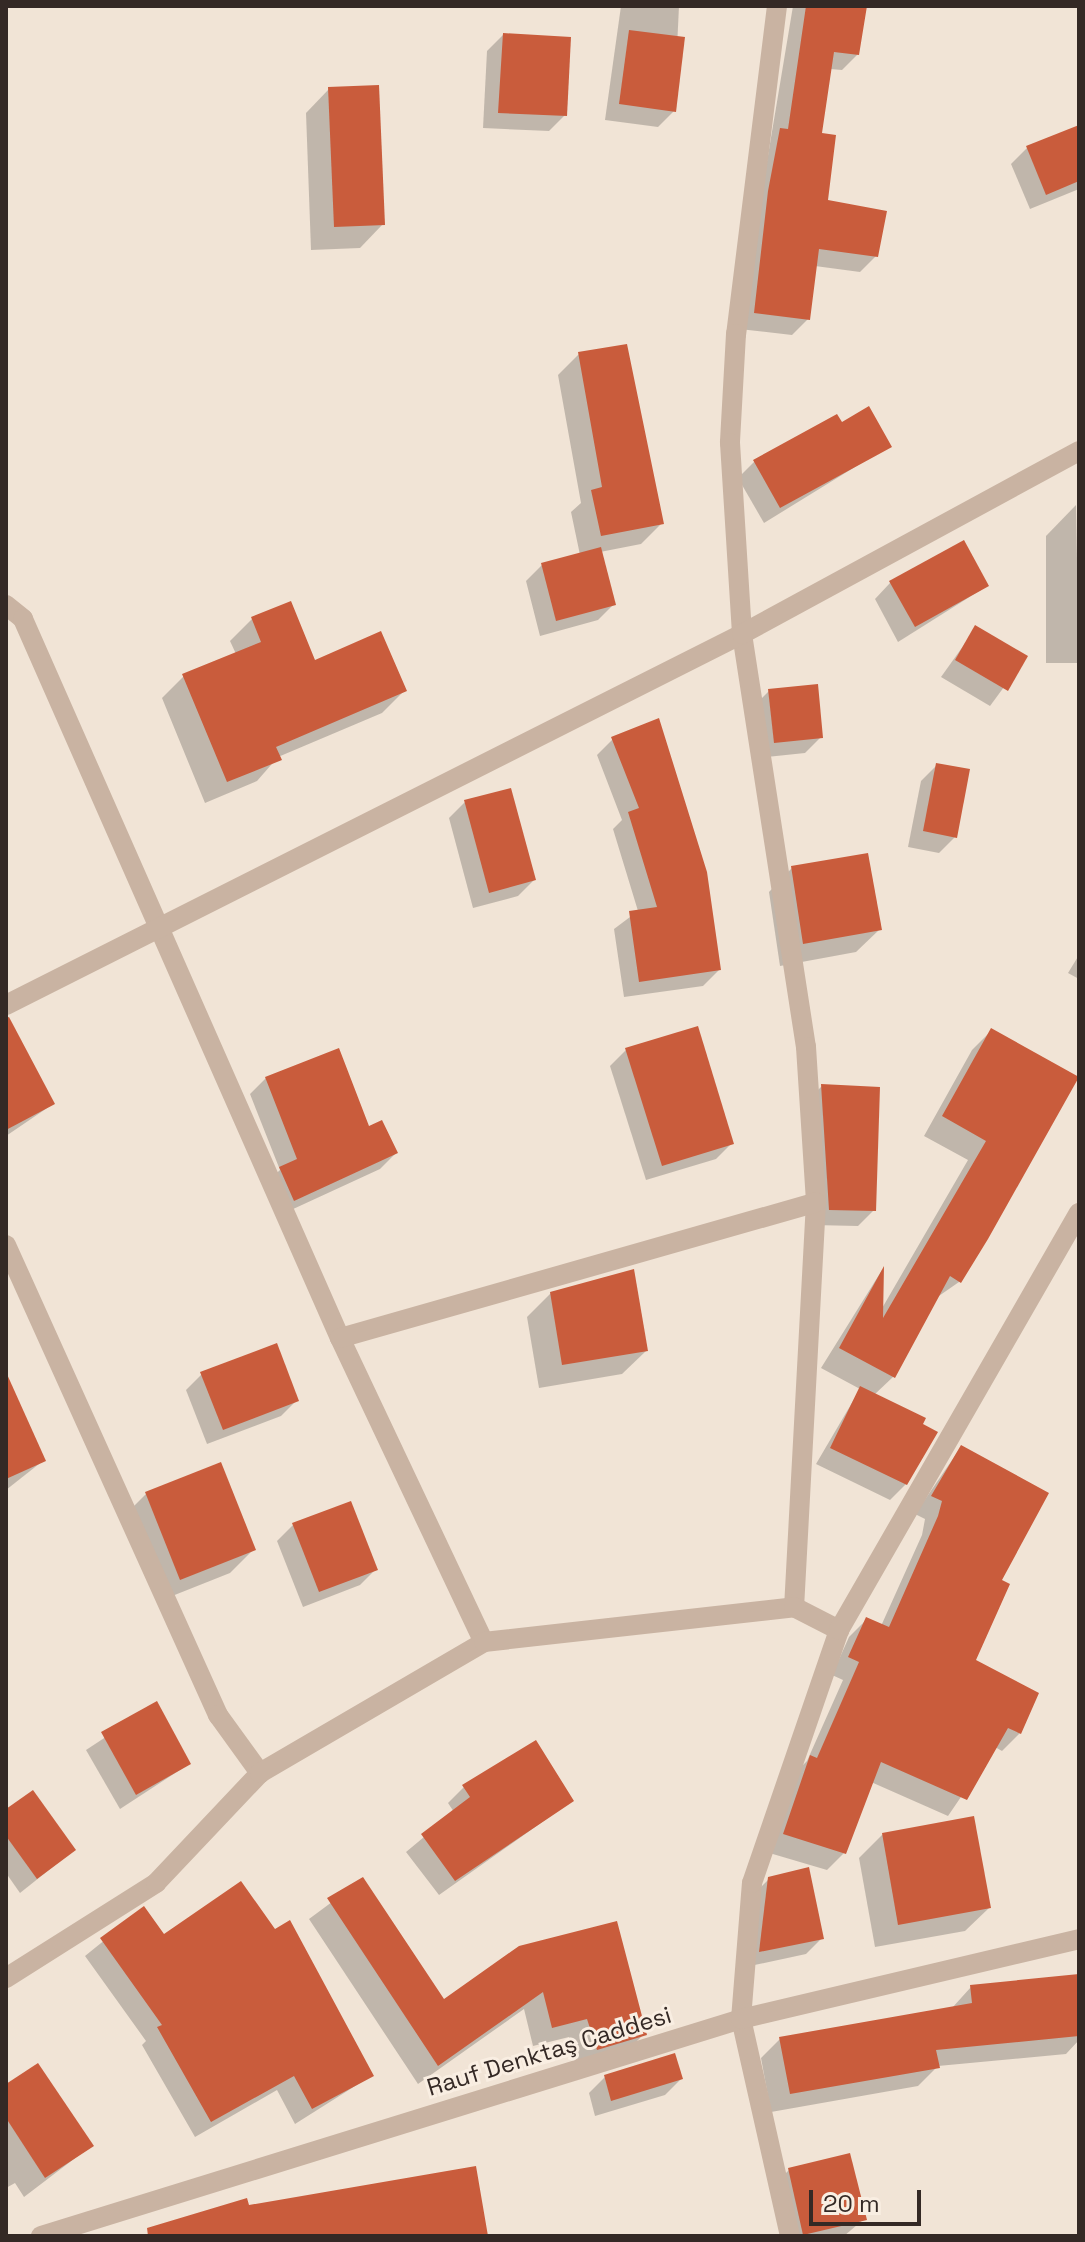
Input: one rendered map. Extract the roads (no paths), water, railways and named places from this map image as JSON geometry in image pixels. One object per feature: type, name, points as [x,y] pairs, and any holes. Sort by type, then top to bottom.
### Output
[{"type":"street","points":[[777,6],[736,334],[730,443],[742,634],[792,938],[816,1202],[794,1607]]},
{"type":"street","points":[[6,1005],[742,634],[1079,451]]},
{"type":"street","points":[[6,605],[23,619],[340,1338],[484,1642]]},
{"type":"street","points":[[340,1338],[816,1202]]},
{"type":"street","points":[[790,2236],[741,2019],[752,1883],[839,1630],[1079,1213]]},
{"type":"street","points":[[6,1245],[218,1715],[260,1773]]},
{"type":"street","points":[[6,1978],[156,1883],[260,1773],[484,1642],[794,1607],[839,1630]]},
{"type":"street","name":"Rauf Denktaş Caddesi","points":[[41,2236],[741,2019],[1079,1939]]}]
